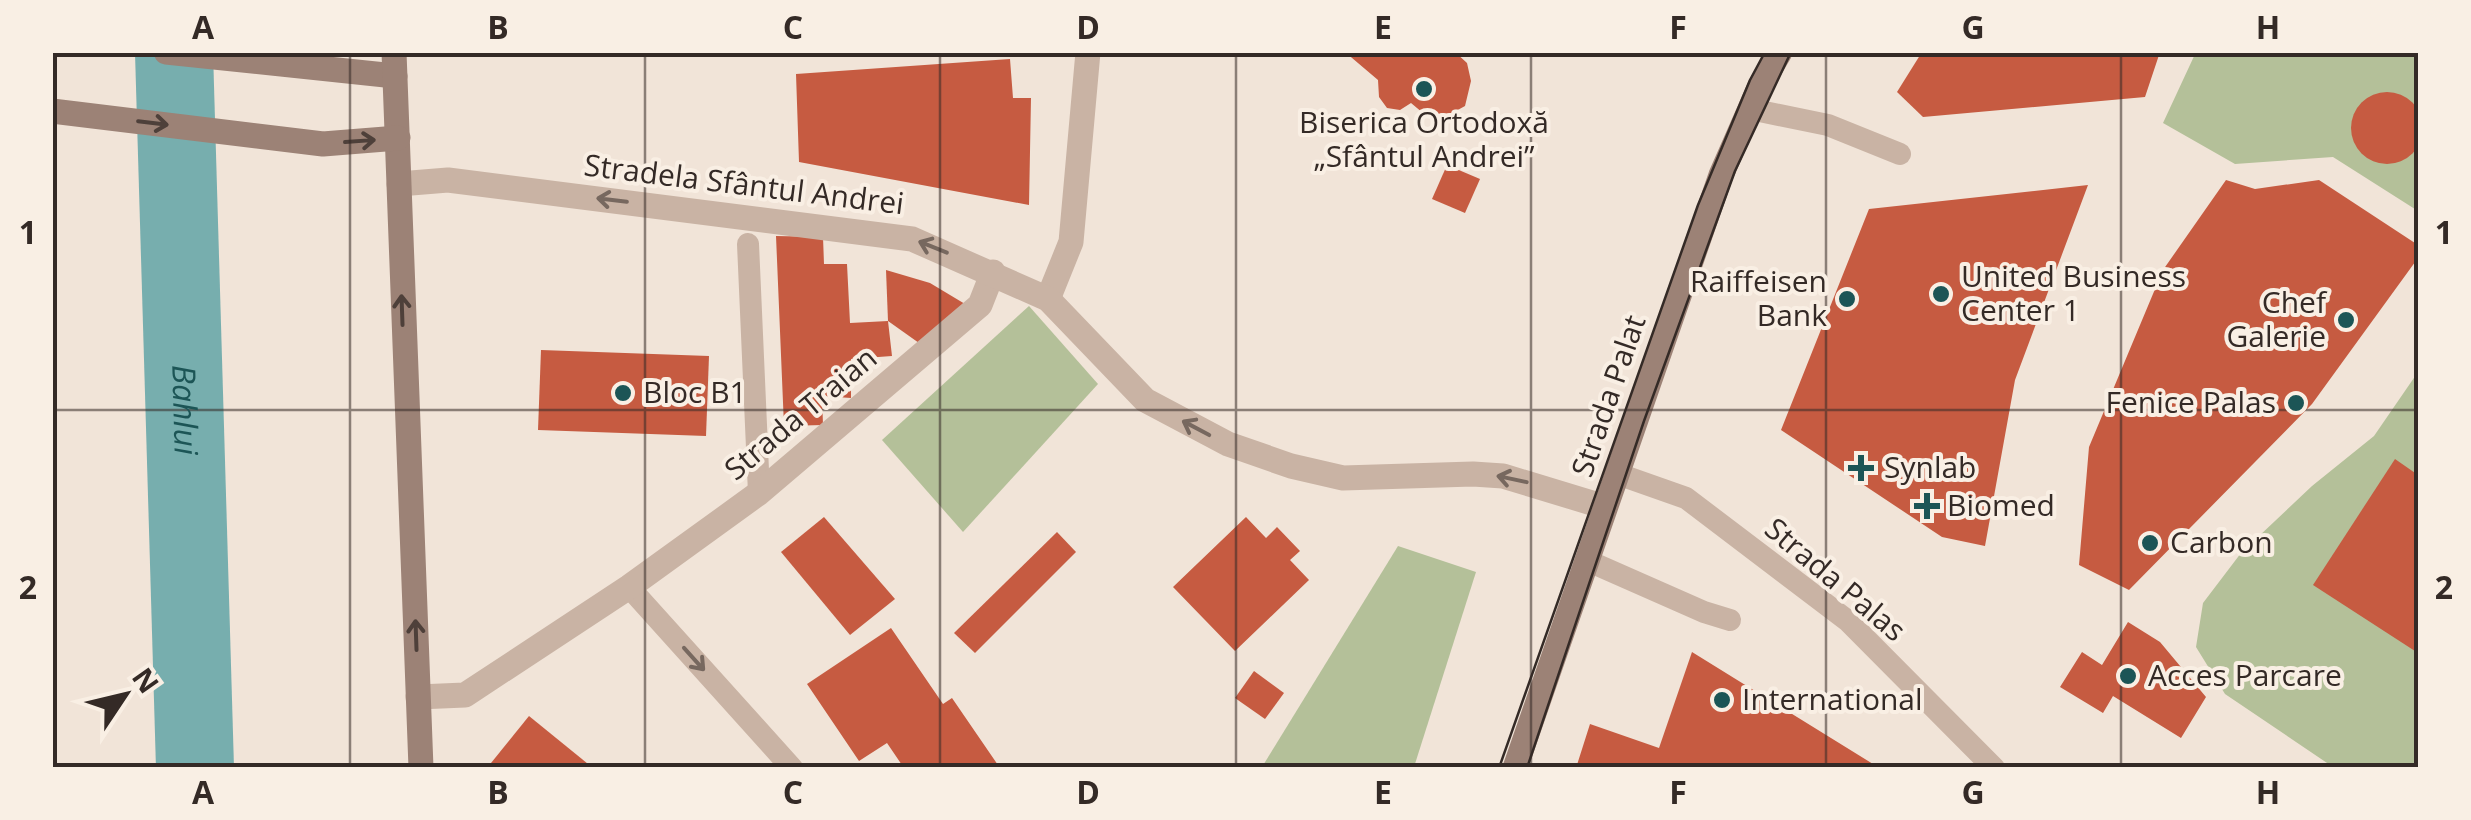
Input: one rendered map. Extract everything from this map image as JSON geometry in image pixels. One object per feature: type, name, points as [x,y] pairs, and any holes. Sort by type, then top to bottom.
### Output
[{"type":"main road","points":[[166,52],[324,70],[395,64],[420,768]]},
{"type":"main road","name":"Strada Palat","points":[[1515,768],[1721,175],[1780,52]]},
{"type":"main road","points":[[54,111],[322,144],[398,138]]},
{"type":"street","points":[[1048,298],[1072,242],[1088,52]]},
{"type":"street","name":"Stradela Sfântul Andrei","points":[[399,184],[448,180],[912,239],[1048,298],[1144,400],[1228,444],[1291,466],[1343,478],[1503,476],[1605,507]]},
{"type":"street","name":"Strada Traian","points":[[418,696],[465,695],[629,586],[759,493],[980,305],[993,272]]},
{"type":"lane","points":[[1750,110],[1828,124],[1900,154]]},
{"type":"lane","points":[[748,244],[759,493]]},
{"type":"lane","name":"Strada Palas","points":[[1615,473],[1686,498],[1848,621],[1994,768]]},
{"type":"lane","points":[[1586,560],[1730,620]]},
{"type":"lane","points":[[629,586],[792,768]]},
{"type":"green space","points":[[2196,52],[2418,53],[2418,211],[2333,157],[2235,164],[2163,123]]},
{"type":"green space","points":[[1029,306],[1098,384],[963,532],[882,440]]},
{"type":"green space","points":[[2418,372],[2418,767],[2333,767],[2225,694],[2196,647],[2203,603],[2241,553],[2312,486],[2374,436]]},
{"type":"green space","points":[[1398,546],[1476,572],[1414,767],[1262,767]]},
{"type":"building","name":"Biserica Ortodoxă „Sfântul Andrei”","points":[[1345,52],[1455,52],[1467,63],[1471,81],[1465,106],[1445,117],[1423,113],[1411,103],[1400,110],[1387,108],[1379,97],[1378,80]]},
{"type":"building","points":[[1922,52],[2160,52],[2145,97],[1923,117],[1897,92]]},
{"type":"building","points":[[1010,59],[1013,98],[1031,98],[1029,205],[799,162],[796,74]]},
{"type":"building","points":[[2387,92],[2412,103],[2423,128],[2412,153],[2387,164],[2362,153],[2351,128],[2362,103]]},
{"type":"building","points":[[1447,165],[1480,179],[1465,213],[1432,199]]},
{"type":"building","points":[[2226,180],[2255,189],[2319,180],[2418,245],[2418,258],[2312,404],[2129,590],[2079,565],[2089,447],[2163,270]]},
{"type":"building","name":"United Business Center 1","points":[[2088,185],[2015,380],[1985,546],[1942,537],[1781,430],[1869,209]]},
{"type":"building","points":[[776,236],[823,237],[824,264],[847,264],[850,323],[888,321],[892,356],[851,359],[851,398],[822,396],[823,425],[784,426]]},
{"type":"building","points":[[886,270],[930,283],[965,304],[919,343],[888,321]]},
{"type":"building","name":"Bloc B1","points":[[541,350],[709,356],[706,436],[538,430]]},
{"type":"building","points":[[2395,459],[2418,475],[2418,653],[2313,585]]},
{"type":"building","points":[[824,517],[895,599],[850,635],[781,552]]},
{"type":"building","points":[[1246,517],[1266,538],[1277,527],[1300,551],[1290,560],[1309,580],[1235,651],[1173,587]]},
{"type":"building","points":[[1057,532],[1076,552],[975,653],[954,633]]},
{"type":"building","name":"Acces Parcare","points":[[2128,622],[2160,642],[2206,697],[2181,738],[2113,696],[2103,713],[2060,687],[2082,652],[2102,665]]},
{"type":"building","points":[[891,628],[943,704],[952,698],[1000,768],[904,768],[887,743],[859,761],[807,684]]},
{"type":"building","name":"International","points":[[1692,652],[1873,764],[1871,768],[1576,768],[1590,724],[1659,748]]},
{"type":"building","points":[[1254,671],[1284,693],[1265,719],[1235,698]]},
{"type":"building","points":[[529,716],[593,768],[487,768]]},
{"type":"waterway","name":"Bahlui","points":[[174,52],[195,768]]},
{"type":"tram line","points":[[1499,768],[1698,205],[1765,52]]},
{"type":"tram line","points":[[1527,768],[1644,421],[1735,171],[1791,52]]},
{"type":"place","name":"Biserica Ortodoxă „Sfântul Andrei”","points":[[1424,89]]},
{"type":"place","name":"United Business Center 1","points":[[1941,294]]},
{"type":"place","name":"Raiffeisen Bank","points":[[1847,299]]},
{"type":"place","name":"Chef Galerie","points":[[2346,320]]},
{"type":"place","name":"Bloc B1","points":[[623,393]]},
{"type":"place","name":"Fenice Palas","points":[[2296,403]]},
{"type":"place","name":"Synlab","points":[[1861,468]]},
{"type":"place","name":"Biomed","points":[[1927,506]]},
{"type":"place","name":"Carbon","points":[[2150,543]]},
{"type":"place","name":"Acces Parcare","points":[[2128,676]]},
{"type":"place","name":"International","points":[[1722,700]]}]
